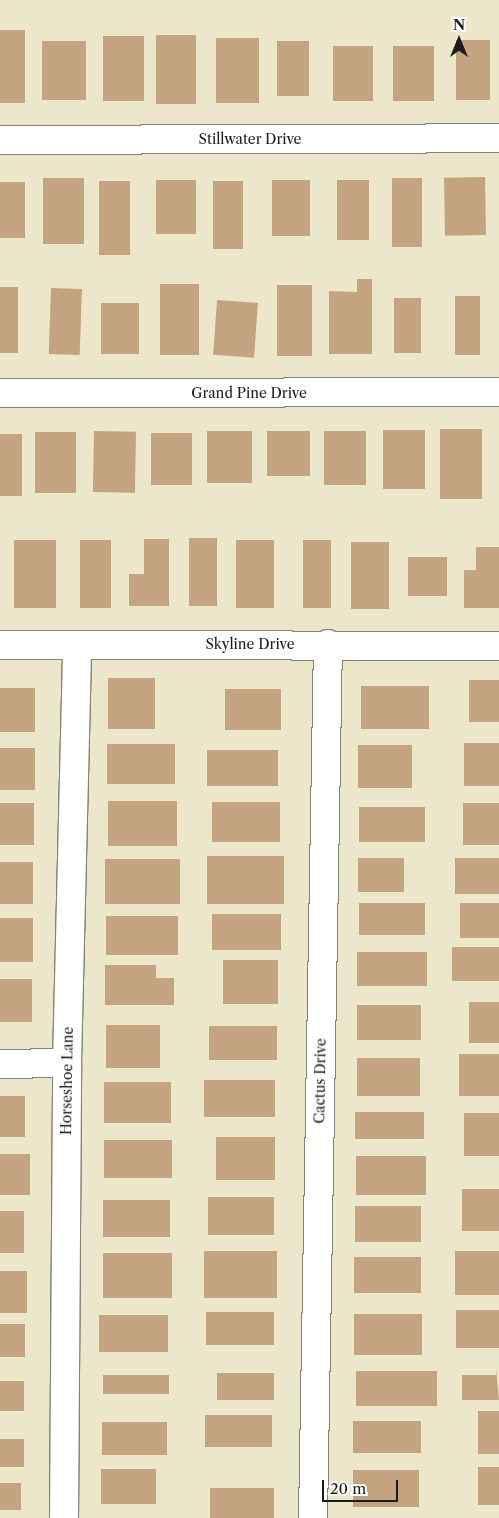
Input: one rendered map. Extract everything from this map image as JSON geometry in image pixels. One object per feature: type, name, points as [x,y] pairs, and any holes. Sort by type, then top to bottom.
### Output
[{"type":"street","name":"Stillwater Drive","points":[[0,140],[499,138]]},
{"type":"street","name":"Grand Pine Drive","points":[[0,393],[499,392]]},
{"type":"street","name":"Skyline Drive","points":[[0,645],[328,644],[499,646]]},
{"type":"street","name":"Cactus Drive","points":[[313,1518],[328,644]]},
{"type":"street","name":"Horseshoe Lane","points":[[64,1518],[67,1063],[77,645]]},
{"type":"street","points":[[0,1064],[67,1063]]},
{"type":"building","points":[[0,30],[25,30],[25,103],[0,103]]},
{"type":"building","points":[[156,35],[196,35],[196,104],[156,104]]},
{"type":"building","points":[[103,36],[144,36],[144,101],[103,101]]},
{"type":"building","points":[[216,38],[259,38],[259,103],[216,103]]},
{"type":"building","points":[[456,40],[490,40],[490,100],[456,100]]},
{"type":"building","points":[[42,41],[86,41],[86,100],[42,100]]},
{"type":"building","points":[[277,41],[309,41],[309,96],[277,96]]},
{"type":"building","points":[[333,46],[373,46],[373,101],[333,101]]},
{"type":"building","points":[[393,46],[434,46],[434,101],[393,101]]},
{"type":"building","points":[[485,177],[486,235],[445,236],[444,178]]},
{"type":"building","points":[[43,178],[84,178],[84,244],[43,244]]},
{"type":"building","points":[[392,178],[422,178],[422,247],[392,247]]},
{"type":"building","points":[[156,180],[196,180],[196,234],[156,234]]},
{"type":"building","points":[[272,180],[310,180],[310,236],[272,236]]},
{"type":"building","points":[[337,180],[369,180],[369,240],[337,240]]},
{"type":"building","points":[[99,181],[130,181],[130,255],[99,255]]},
{"type":"building","points":[[213,181],[243,181],[243,249],[213,249]]},
{"type":"building","points":[[0,182],[25,182],[25,238],[0,238]]},
{"type":"building","points":[[357,279],[372,279],[372,354],[329,354],[329,291],[357,292]]},
{"type":"building","points":[[160,284],[199,284],[199,355],[160,355]]},
{"type":"building","points":[[277,285],[312,285],[312,356],[277,356]]},
{"type":"building","points":[[0,287],[18,287],[18,353],[0,353]]},
{"type":"building","points":[[51,288],[82,289],[80,355],[49,354]]},
{"type":"building","points":[[455,296],[480,296],[480,355],[455,355]]},
{"type":"building","points":[[394,298],[421,298],[421,353],[394,353]]},
{"type":"building","points":[[217,300],[258,303],[254,358],[213,355]]},
{"type":"building","points":[[101,303],[139,303],[139,354],[101,354]]},
{"type":"building","points":[[440,429],[482,429],[482,499],[440,499]]},
{"type":"building","points":[[383,430],[425,430],[425,489],[383,489]]},
{"type":"building","points":[[94,431],[136,432],[135,493],[93,492]]},
{"type":"building","points":[[207,431],[252,431],[252,483],[207,483]]},
{"type":"building","points":[[267,431],[310,431],[310,476],[267,476]]},
{"type":"building","points":[[324,431],[366,431],[366,485],[324,485]]},
{"type":"building","points":[[35,432],[76,432],[76,493],[35,493]]},
{"type":"building","points":[[151,433],[192,433],[192,485],[151,485]]},
{"type":"building","points":[[0,434],[22,434],[22,496],[0,496]]},
{"type":"building","points":[[189,538],[217,538],[217,606],[189,606]]},
{"type":"building","points":[[144,539],[169,539],[169,606],[129,606],[129,574],[144,574]]},
{"type":"building","points":[[14,540],[56,540],[56,608],[14,608]]},
{"type":"building","points":[[80,540],[111,540],[111,608],[80,608]]},
{"type":"building","points":[[236,540],[274,540],[274,608],[236,608]]},
{"type":"building","points":[[303,540],[331,540],[331,608],[303,608]]},
{"type":"building","points":[[351,542],[389,542],[389,609],[351,609]]},
{"type":"building","points":[[476,547],[499,547],[499,608],[464,608],[464,570],[476,570]]},
{"type":"building","points":[[408,557],[447,557],[447,596],[408,596]]},
{"type":"building","points":[[108,678],[155,678],[155,729],[108,729]]},
{"type":"building","points":[[469,680],[499,680],[499,722],[469,722]]},
{"type":"building","points":[[361,686],[429,686],[429,729],[361,729]]},
{"type":"building","points":[[0,688],[35,688],[35,732],[0,732]]},
{"type":"building","points":[[225,689],[281,689],[281,730],[225,730]]},
{"type":"building","points":[[464,743],[499,743],[499,786],[464,786]]},
{"type":"building","points":[[107,744],[175,744],[175,784],[107,784]]},
{"type":"building","points":[[358,745],[412,745],[412,788],[358,788]]},
{"type":"building","points":[[0,748],[35,748],[35,790],[0,790]]},
{"type":"building","points":[[207,750],[278,750],[278,786],[207,786]]},
{"type":"building","points":[[108,801],[177,801],[177,846],[108,846]]},
{"type":"building","points":[[212,802],[280,802],[280,842],[212,842]]},
{"type":"building","points":[[0,803],[34,803],[34,845],[0,845]]},
{"type":"building","points":[[463,803],[499,803],[499,845],[463,845]]},
{"type":"building","points":[[359,807],[425,807],[425,842],[359,842]]},
{"type":"building","points":[[207,856],[284,856],[284,904],[207,904]]},
{"type":"building","points":[[358,858],[404,858],[404,892],[358,892]]},
{"type":"building","points":[[455,858],[499,858],[499,894],[455,894]]},
{"type":"building","points":[[105,859],[180,859],[180,904],[105,904]]},
{"type":"building","points":[[0,862],[33,862],[33,904],[0,904]]},
{"type":"building","points":[[359,903],[425,903],[425,935],[359,935]]},
{"type":"building","points":[[460,903],[499,903],[499,938],[460,938]]},
{"type":"building","points":[[212,914],[281,914],[281,950],[212,950]]},
{"type":"building","points":[[106,916],[178,916],[178,955],[106,955]]},
{"type":"building","points":[[0,918],[33,918],[33,962],[0,962]]},
{"type":"building","points":[[452,947],[499,947],[499,981],[452,981]]},
{"type":"building","points":[[357,952],[427,952],[427,986],[357,986]]},
{"type":"building","points":[[223,960],[278,960],[278,1004],[223,1004]]},
{"type":"building","points":[[105,965],[156,965],[156,978],[174,978],[174,1005],[105,1005]]},
{"type":"building","points":[[0,979],[32,979],[32,1022],[0,1022]]},
{"type":"building","points":[[469,1002],[499,1002],[499,1043],[469,1043]]},
{"type":"building","points":[[357,1005],[421,1005],[421,1040],[357,1040]]},
{"type":"building","points":[[106,1025],[160,1025],[160,1068],[106,1068]]},
{"type":"building","points":[[209,1026],[277,1026],[277,1060],[209,1060]]},
{"type":"building","points":[[459,1054],[499,1054],[499,1096],[459,1096]]},
{"type":"building","points":[[357,1058],[420,1058],[420,1096],[357,1096]]},
{"type":"building","points":[[204,1080],[275,1080],[275,1117],[204,1117]]},
{"type":"building","points":[[104,1082],[171,1082],[171,1123],[104,1123]]},
{"type":"building","points":[[0,1096],[25,1096],[25,1137],[0,1137]]},
{"type":"building","points":[[355,1112],[424,1112],[424,1139],[355,1139]]},
{"type":"building","points":[[464,1113],[499,1113],[499,1156],[464,1156]]},
{"type":"building","points":[[216,1137],[275,1137],[275,1180],[216,1180]]},
{"type":"building","points":[[104,1140],[172,1140],[172,1178],[104,1178]]},
{"type":"building","points":[[0,1154],[30,1154],[30,1195],[0,1195]]},
{"type":"building","points":[[356,1156],[426,1156],[426,1195],[356,1195]]},
{"type":"building","points":[[462,1189],[499,1189],[499,1231],[462,1231]]},
{"type":"building","points":[[208,1197],[274,1197],[274,1235],[208,1235]]},
{"type":"building","points":[[103,1200],[170,1200],[170,1237],[103,1237]]},
{"type":"building","points":[[355,1206],[421,1206],[421,1242],[355,1242]]},
{"type":"building","points":[[0,1211],[24,1211],[24,1253],[0,1253]]},
{"type":"building","points":[[204,1251],[277,1251],[277,1298],[204,1298]]},
{"type":"building","points":[[455,1251],[499,1251],[499,1295],[455,1295]]},
{"type":"building","points":[[103,1253],[172,1253],[172,1298],[103,1298]]},
{"type":"building","points":[[354,1257],[421,1257],[421,1293],[354,1293]]},
{"type":"building","points":[[0,1271],[27,1271],[27,1313],[0,1313]]},
{"type":"building","points":[[456,1310],[499,1310],[499,1348],[456,1348]]},
{"type":"building","points":[[206,1312],[274,1312],[274,1345],[206,1345]]},
{"type":"building","points":[[354,1314],[422,1314],[422,1355],[354,1355]]},
{"type":"building","points":[[99,1315],[168,1315],[168,1352],[99,1352]]},
{"type":"building","points":[[0,1324],[25,1324],[25,1357],[0,1357]]},
{"type":"building","points":[[496,1368],[499,1400],[462,1400],[462,1375],[496,1375]]},
{"type":"building","points":[[356,1371],[437,1371],[437,1406],[356,1406]]},
{"type":"building","points":[[217,1373],[274,1373],[274,1400],[217,1400]]},
{"type":"building","points":[[103,1375],[169,1375],[169,1394],[103,1394]]},
{"type":"building","points":[[0,1381],[24,1381],[24,1411],[0,1411]]},
{"type":"building","points":[[478,1411],[499,1411],[499,1454],[478,1454]]},
{"type":"building","points":[[205,1415],[272,1415],[272,1447],[205,1447]]},
{"type":"building","points":[[353,1421],[421,1421],[421,1453],[353,1453]]},
{"type":"building","points":[[102,1422],[167,1422],[167,1455],[102,1455]]},
{"type":"building","points":[[0,1439],[24,1439],[24,1467],[0,1467]]},
{"type":"building","points":[[478,1467],[499,1467],[499,1505],[478,1505]]},
{"type":"building","points":[[101,1469],[156,1469],[156,1504],[101,1504]]},
{"type":"building","points":[[353,1470],[419,1470],[419,1507],[353,1507]]},
{"type":"building","points":[[0,1483],[21,1483],[21,1510],[0,1510]]},
{"type":"building","points":[[210,1488],[274,1488],[274,1518],[210,1518]]}]
